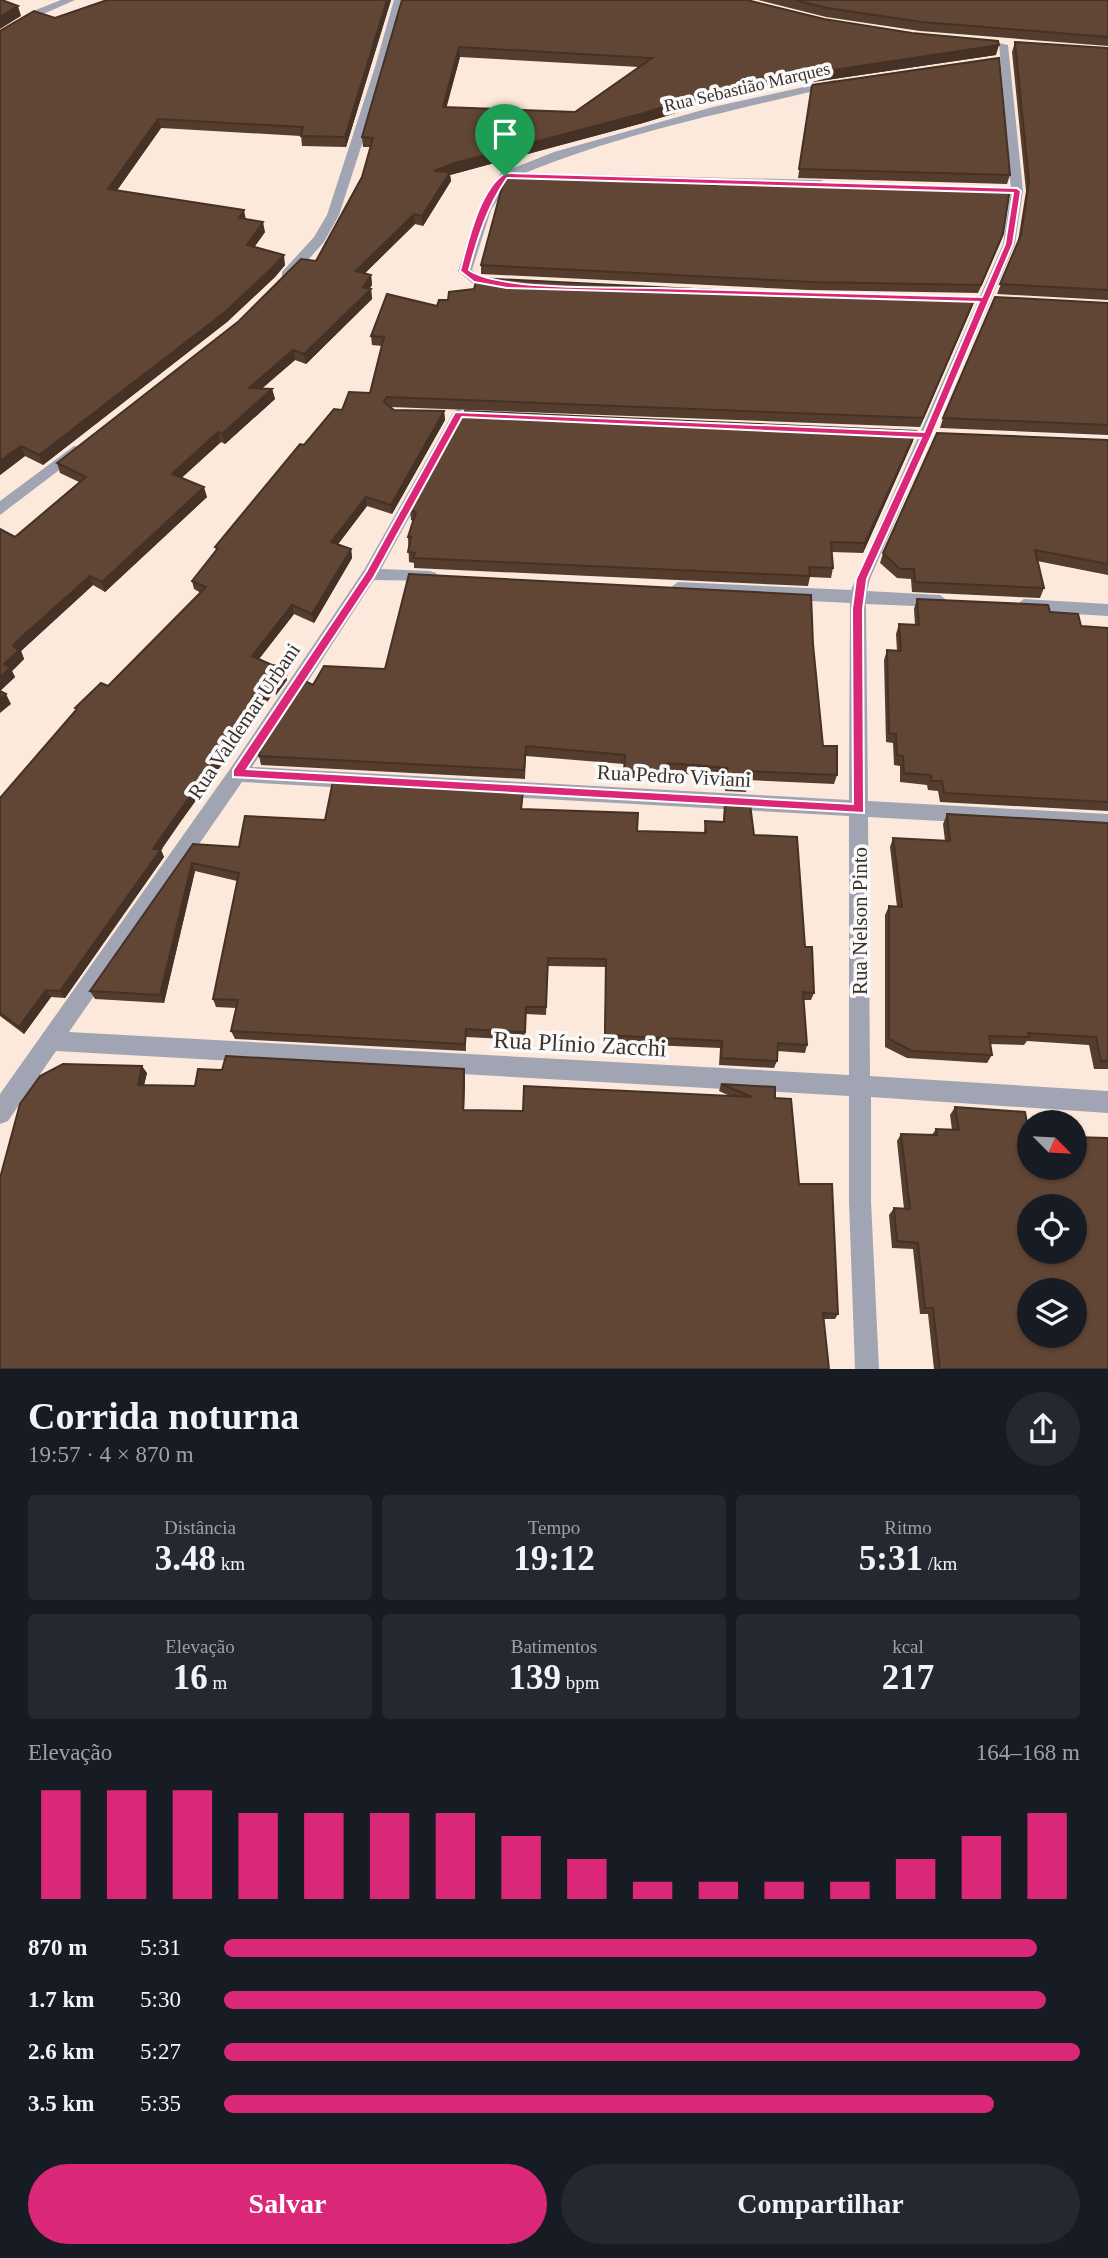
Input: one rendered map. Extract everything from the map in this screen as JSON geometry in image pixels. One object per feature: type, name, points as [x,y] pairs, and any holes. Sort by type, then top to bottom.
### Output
[{"type":"street","points":[[281,283],[319,239],[333,215],[381,67],[399,0]]},
{"type":"street","points":[[0,37],[37,13],[63,1]]},
{"type":"street","name":"Rua Nelson Pinto","points":[[867,1369],[860,1200],[858,596],[862,579],[1009,244],[1010,190],[1001,51]]},
{"type":"street","name":"Rua Sebastião Marques","points":[[505,176],[558,155],[717,108],[844,82]]},
{"type":"street","points":[[520,286],[477,280],[465,271],[476,227],[492,194],[505,176],[837,184]]},
{"type":"street","name":"Rua Valdemar Urbani","points":[[0,1113],[237,774],[370,574],[459,414]]},
{"type":"street","points":[[0,509],[87,441]]},
{"type":"street","points":[[370,574],[454,578]]},
{"type":"street","points":[[663,587],[955,601]]},
{"type":"street","points":[[1011,604],[1108,610]]},
{"type":"street","name":"Rua Pedro Viviani","points":[[237,774],[1108,822]]},
{"type":"street","name":"Rua Plínio Zacchi","points":[[49,1041],[1108,1102]]},
{"type":"building","points":[[2,0],[18,6],[0,17]]},
{"type":"building","points":[[107,0],[387,0],[345,137],[301,136],[303,127],[158,119],[108,189],[244,210],[239,218],[263,222],[247,245],[284,255],[225,312],[39,455],[21,446],[0,461],[0,31],[34,11],[55,18]]},
{"type":"building","points":[[402,0],[747,0],[824,19],[912,33],[998,41],[999,45],[814,73],[815,69],[722,88],[724,90],[699,94],[700,96],[644,113],[455,163],[434,171],[450,172],[422,216],[414,214],[356,271],[371,275],[363,287],[371,289],[304,354],[293,350],[249,388],[272,389],[222,434],[218,432],[172,474],[204,487],[102,582],[90,576],[16,642],[13,646],[19,650],[4,664],[10,668],[0,677],[0,529],[15,537],[86,477],[57,463],[239,321],[301,259],[316,261],[362,177],[373,138],[362,137]],"holes":[[[459,47],[652,58],[575,112],[443,107]]]},
{"type":"building","points":[[795,0],[1108,0],[1108,37],[922,22],[827,8]]},
{"type":"building","points":[[1015,42],[1108,48],[1108,290],[1000,284],[1021,235],[1029,182]]},
{"type":"building","points":[[999,58],[1010,175],[799,169],[812,85]]},
{"type":"building","points":[[509,175],[717,185],[717,182],[797,185],[797,182],[1010,189],[1003,234],[981,285],[811,282],[481,265],[502,187]]},
{"type":"building","points":[[477,278],[811,295],[975,298],[923,418],[387,397],[384,402],[394,410],[444,411],[391,505],[366,497],[331,542],[351,549],[312,614],[292,605],[252,656],[272,665],[285,666],[282,670],[284,672],[274,687],[276,679],[178,813],[153,849],[161,849],[60,991],[46,990],[19,1027],[0,1013],[0,798],[77,709],[75,708],[101,683],[108,686],[206,587],[192,581],[218,548],[215,547],[300,444],[304,445],[334,409],[342,410],[349,392],[370,393],[384,337],[371,336],[387,294],[437,306],[439,300],[448,300],[449,292],[474,289]]},
{"type":"building","points":[[995,297],[1108,303],[1108,425],[943,418]]},
{"type":"building","points":[[465,411],[916,431],[865,543],[831,542],[833,568],[809,567],[810,576],[413,558],[415,553],[408,552],[411,537],[408,537],[416,512],[410,510]]},
{"type":"building","points":[[937,433],[1108,440],[1108,564],[1035,550],[1044,588],[915,582],[914,569],[900,569],[883,553]]},
{"type":"building","points":[[409,574],[811,595],[823,746],[837,746],[837,775],[747,771],[748,782],[726,781],[727,768],[668,763],[667,773],[624,772],[625,755],[526,746],[524,770],[259,756],[261,744],[303,680],[313,685],[324,666],[385,669]]},
{"type":"building","points":[[917,599],[1048,605],[1050,612],[1078,614],[1081,626],[1108,628],[1108,802],[944,793],[942,781],[931,781],[931,775],[904,773],[903,756],[897,755],[896,734],[889,733],[887,650],[901,651],[899,624],[919,625]]},
{"type":"building","points":[[333,781],[523,791],[521,809],[638,813],[637,831],[706,833],[705,821],[724,822],[725,803],[750,804],[754,835],[797,837],[805,947],[812,947],[814,993],[803,992],[807,1045],[778,1043],[777,1061],[721,1058],[722,1041],[605,1035],[606,959],[548,958],[546,1007],[526,1007],[525,1032],[466,1029],[465,1044],[231,1031],[238,1000],[213,999],[239,873],[192,863],[160,995],[90,991],[193,844],[239,847],[245,816],[325,820]]},
{"type":"building","points":[[947,814],[1108,823],[1108,1061],[1101,1061],[1096,1037],[1028,1033],[1029,1037],[989,1036],[992,1055],[912,1051],[889,1039],[889,906],[902,907],[893,838],[950,841]]},
{"type":"building","points":[[226,1056],[464,1069],[463,1110],[523,1111],[524,1086],[752,1097],[721,1084],[775,1087],[775,1098],[791,1099],[799,1184],[832,1184],[838,1314],[823,1313],[829,1369],[0,1369],[0,1178],[20,1104],[40,1076],[63,1064],[142,1066],[138,1085],[195,1086],[198,1069],[222,1070]]},
{"type":"building","points":[[955,1107],[1017,1111],[1017,1180],[1087,1180],[1087,1137],[1108,1138],[1108,1369],[940,1369],[933,1308],[925,1308],[918,1243],[897,1241],[894,1208],[910,1209],[901,1134],[937,1135],[936,1129],[959,1130]]},
{"type":"route","points":[[505,176],[492,194],[476,227],[465,271],[477,280],[507,285],[809,297],[985,300],[927,435],[862,579],[858,596],[859,809],[237,774],[370,574],[459,414],[927,435],[1009,244],[1014,225],[1017,191],[505,176]]}]
